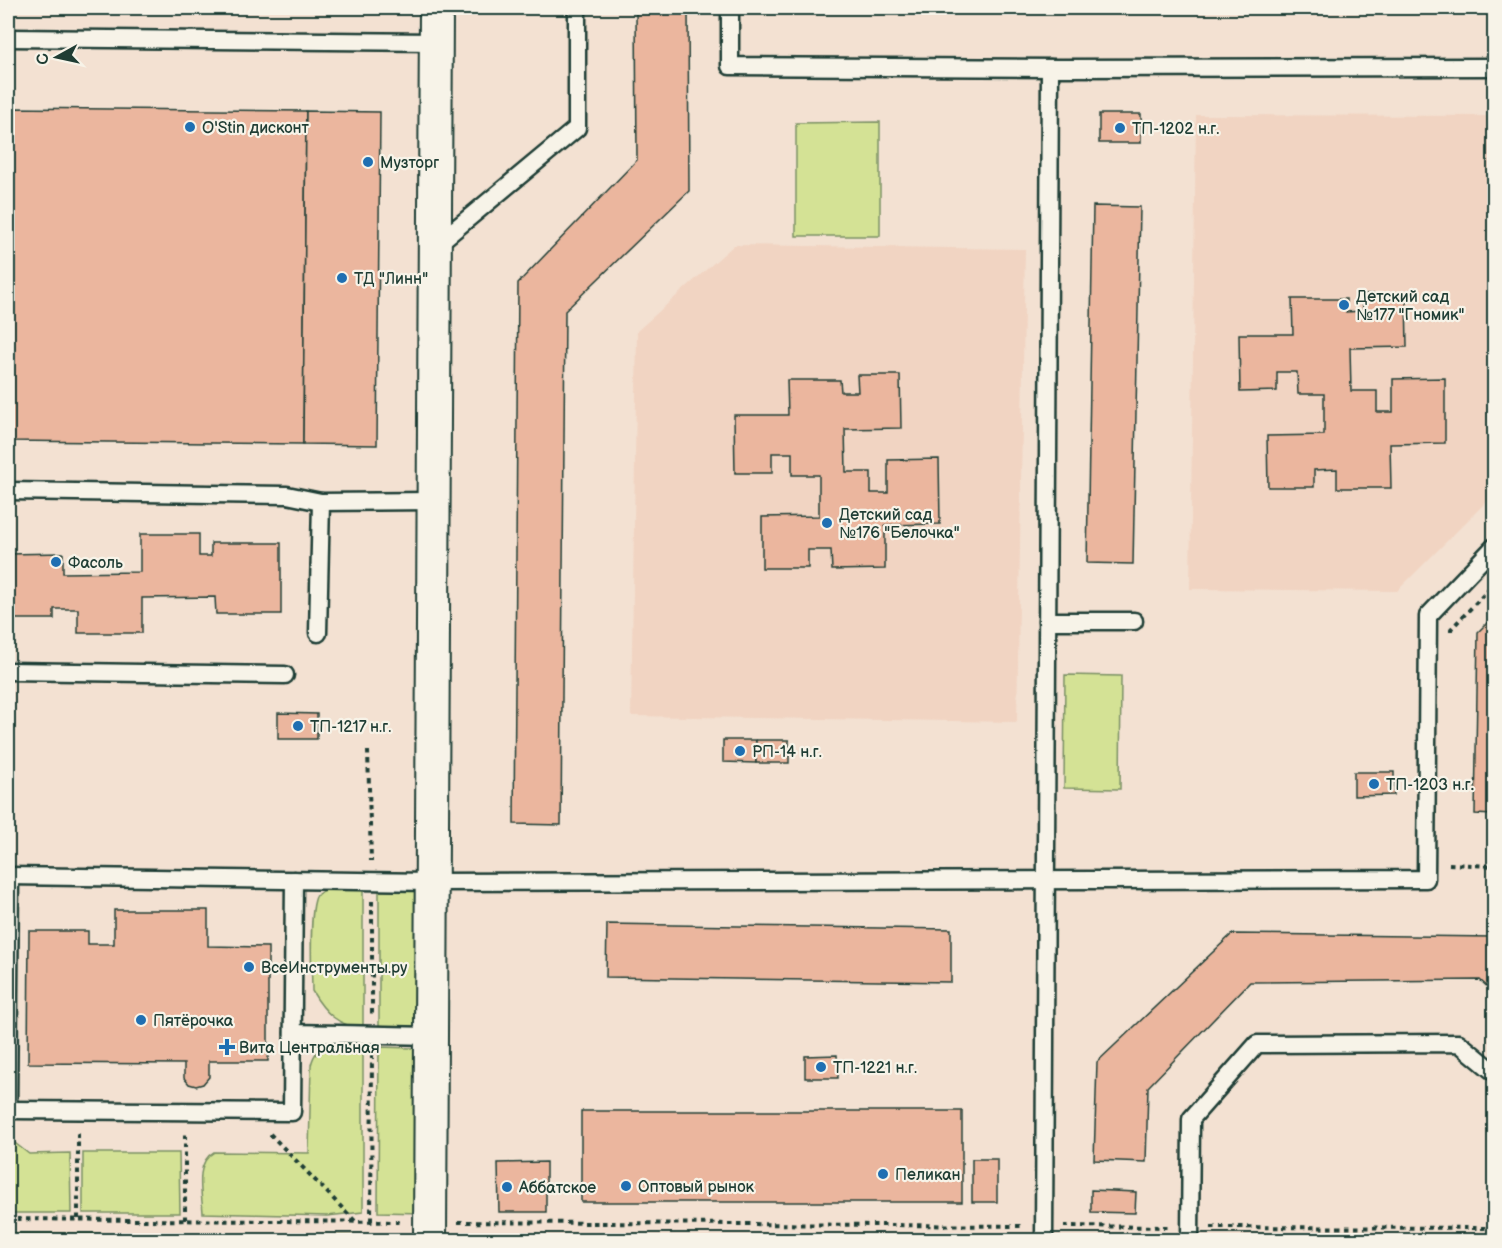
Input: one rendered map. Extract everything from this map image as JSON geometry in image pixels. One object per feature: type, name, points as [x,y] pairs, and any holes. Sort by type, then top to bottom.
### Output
[{"type":"street","points":[[430,1231],[436,8]]},
{"type":"lane","points":[[435,247],[577,128],[577,8]]},
{"type":"lane","points":[[730,8],[730,66],[1494,67]]},
{"type":"lane","points":[[8,38],[436,42]]},
{"type":"lane","points":[[1044,1233],[1050,68]]},
{"type":"lane","points":[[8,491],[287,495],[321,502],[433,501]]},
{"type":"lane","points":[[318,633],[321,502]]},
{"type":"lane","points":[[294,880],[292,1112],[8,1110],[9,876],[372,881],[432,882],[1426,879],[1428,616],[1494,547]]},
{"type":"lane","points":[[1047,621],[1134,621]]},
{"type":"lane","points":[[8,671],[285,675]]},
{"type":"lane","points":[[293,1033],[431,1036]]},
{"type":"lane","points":[[1191,1234],[1191,1119],[1257,1044],[1459,1043],[1494,1072]]},
{"type":"path","points":[[1451,641],[1451,629],[1494,584]]},
{"type":"path","points":[[368,751],[372,881],[371,1221]]},
{"type":"path","points":[[1449,854],[1449,865],[1494,866]]},
{"type":"path","points":[[78,1131],[78,1219]]},
{"type":"path","points":[[185,1132],[185,1220]]},
{"type":"path","points":[[269,1134],[356,1221]]},
{"type":"path","points":[[8,1219],[371,1221],[430,1231],[1191,1234],[1494,1228]]},
{"type":"shaded area","name":"Детский сад №177 \"Гномик\"","points":[[1196,115],[1494,116],[1494,494],[1397,591],[1190,589]]},
{"type":"shaded area","name":"Детский сад №176 \"Белочка\"","points":[[734,245],[1025,249],[1017,722],[631,716],[637,331]]},
{"type":"green space","points":[[880,122],[880,236],[796,236],[796,123]]},
{"type":"green space","points":[[1065,675],[1121,676],[1120,789],[1064,788]]},
{"type":"green space","points":[[379,888],[419,888],[419,1024],[407,1029],[379,1028]]},
{"type":"green space","points":[[333,889],[363,889],[363,1028],[354,1027],[333,1017],[312,991],[311,940],[313,911],[318,894]]},
{"type":"green space","points":[[331,1045],[363,1046],[363,1212],[327,1216],[203,1213],[201,1171],[208,1157],[214,1152],[309,1153],[311,1065],[318,1052]]},
{"type":"green space","points":[[379,1047],[413,1048],[418,1051],[423,1213],[378,1212]]},
{"type":"green space","points":[[11,1140],[29,1154],[70,1153],[71,1213],[8,1213],[8,1143]]},
{"type":"green space","points":[[83,1153],[179,1153],[180,1213],[83,1213]]},
{"type":"green space","points":[[8,1233],[421,1236],[420,1240],[8,1240]]},
{"type":"building","points":[[636,8],[688,8],[689,191],[565,311],[561,825],[514,824],[518,283],[637,160]]},
{"type":"building","points":[[1091,8],[1091,9],[771,9]]},
{"type":"building","points":[[1446,8],[1446,10],[1127,9]]},
{"type":"building","points":[[8,108],[306,111],[303,444],[8,441]]},
{"type":"building","name":"ТД \"Линн\"","points":[[306,111],[380,112],[377,445],[303,444]]},
{"type":"building","name":"ТП-1202 н.г.","points":[[1099,114],[1141,114],[1141,143],[1099,143]]},
{"type":"building","points":[[1093,206],[1140,207],[1133,564],[1087,563]]},
{"type":"building","points":[[1363,294],[1406,294],[1407,347],[1350,348],[1351,391],[1377,391],[1377,412],[1393,412],[1393,379],[1445,378],[1445,443],[1390,444],[1391,488],[1337,488],[1337,469],[1314,470],[1314,487],[1268,487],[1267,436],[1324,435],[1324,394],[1298,394],[1297,372],[1277,372],[1277,391],[1240,392],[1239,334],[1293,334],[1292,299],[1346,299],[1346,312],[1363,311]]},
{"type":"building","points":[[857,375],[900,375],[901,428],[845,429],[846,472],[871,472],[871,493],[888,493],[888,460],[939,459],[940,524],[885,525],[885,569],[832,570],[831,550],[808,550],[808,568],[762,568],[762,517],[819,516],[819,475],[792,475],[792,453],[772,453],[772,473],[735,473],[734,415],[788,415],[787,380],[840,380],[841,392],[858,392]]},
{"type":"building","points":[[140,534],[199,534],[199,556],[211,556],[211,543],[281,543],[281,614],[216,614],[215,597],[142,598],[142,633],[78,633],[78,609],[54,609],[54,619],[8,619],[8,554],[63,553],[63,573],[140,572]]},
{"type":"building","points":[[1494,616],[1494,815],[1475,814],[1478,632]]},
{"type":"building","name":"ТП-1217 н.г.","points":[[278,713],[317,714],[317,739],[278,739]]},
{"type":"building","name":"РП-14 н.г.","points":[[723,740],[756,740],[756,763],[723,762]]},
{"type":"building","points":[[756,740],[789,740],[789,763],[756,763]]},
{"type":"building","name":"ТП-1203 н.г.","points":[[1354,772],[1394,772],[1394,795],[1354,796]]},
{"type":"building","points":[[8,810],[11,810],[10,848],[8,848]]},
{"type":"building","points":[[114,910],[208,910],[208,946],[268,947],[268,1061],[209,1061],[209,1077],[203,1084],[196,1086],[189,1084],[184,1078],[184,1064],[28,1063],[29,931],[88,931],[88,944],[114,944]]},
{"type":"building","points":[[607,924],[951,929],[951,982],[606,977]]},
{"type":"building","points":[[1232,934],[1494,937],[1494,993],[1480,980],[1250,982],[1148,1087],[1146,1162],[1094,1160],[1097,1062]]},
{"type":"building","name":"ТП-1221 н.г.","points":[[837,1055],[838,1078],[805,1078],[805,1056]]},
{"type":"building","points":[[581,1111],[962,1111],[962,1202],[581,1202]]},
{"type":"building","points":[[972,1159],[997,1159],[997,1202],[972,1202]]},
{"type":"building","points":[[546,1162],[546,1212],[499,1212],[498,1163]]},
{"type":"building","points":[[1091,1190],[1136,1192],[1135,1213],[1091,1212]]},
{"type":"place","name":"O'Stin дисконт","points":[[190,127]]},
{"type":"place","name":"ТП-1202 н.г.","points":[[1120,128]]},
{"type":"place","name":"Музторг","points":[[368,162]]},
{"type":"place","name":"ТД \"Линн\"","points":[[342,278]]},
{"type":"place","name":"Детский сад №177 \"Гномик\"","points":[[1344,305]]},
{"type":"place","name":"Детский сад №176 \"Белочка\"","points":[[827,523]]},
{"type":"place","name":"Фасоль","points":[[56,562]]},
{"type":"place","name":"ТП-1217 н.г.","points":[[298,726]]},
{"type":"place","name":"РП-14 н.г.","points":[[740,751]]},
{"type":"place","name":"ТП-1203 н.г.","points":[[1374,784]]},
{"type":"place","name":"ВсеИнструменты.ру","points":[[249,967]]},
{"type":"place","name":"Пятёрочка","points":[[141,1020]]},
{"type":"place","name":"Вита Центральная","points":[[227,1047]]},
{"type":"place","name":"ТП-1221 н.г.","points":[[821,1067]]},
{"type":"place","name":"Пеликан","points":[[883,1174]]},
{"type":"place","name":"Оптовый рынок","points":[[626,1186]]},
{"type":"place","name":"Аббатское","points":[[507,1187]]}]
